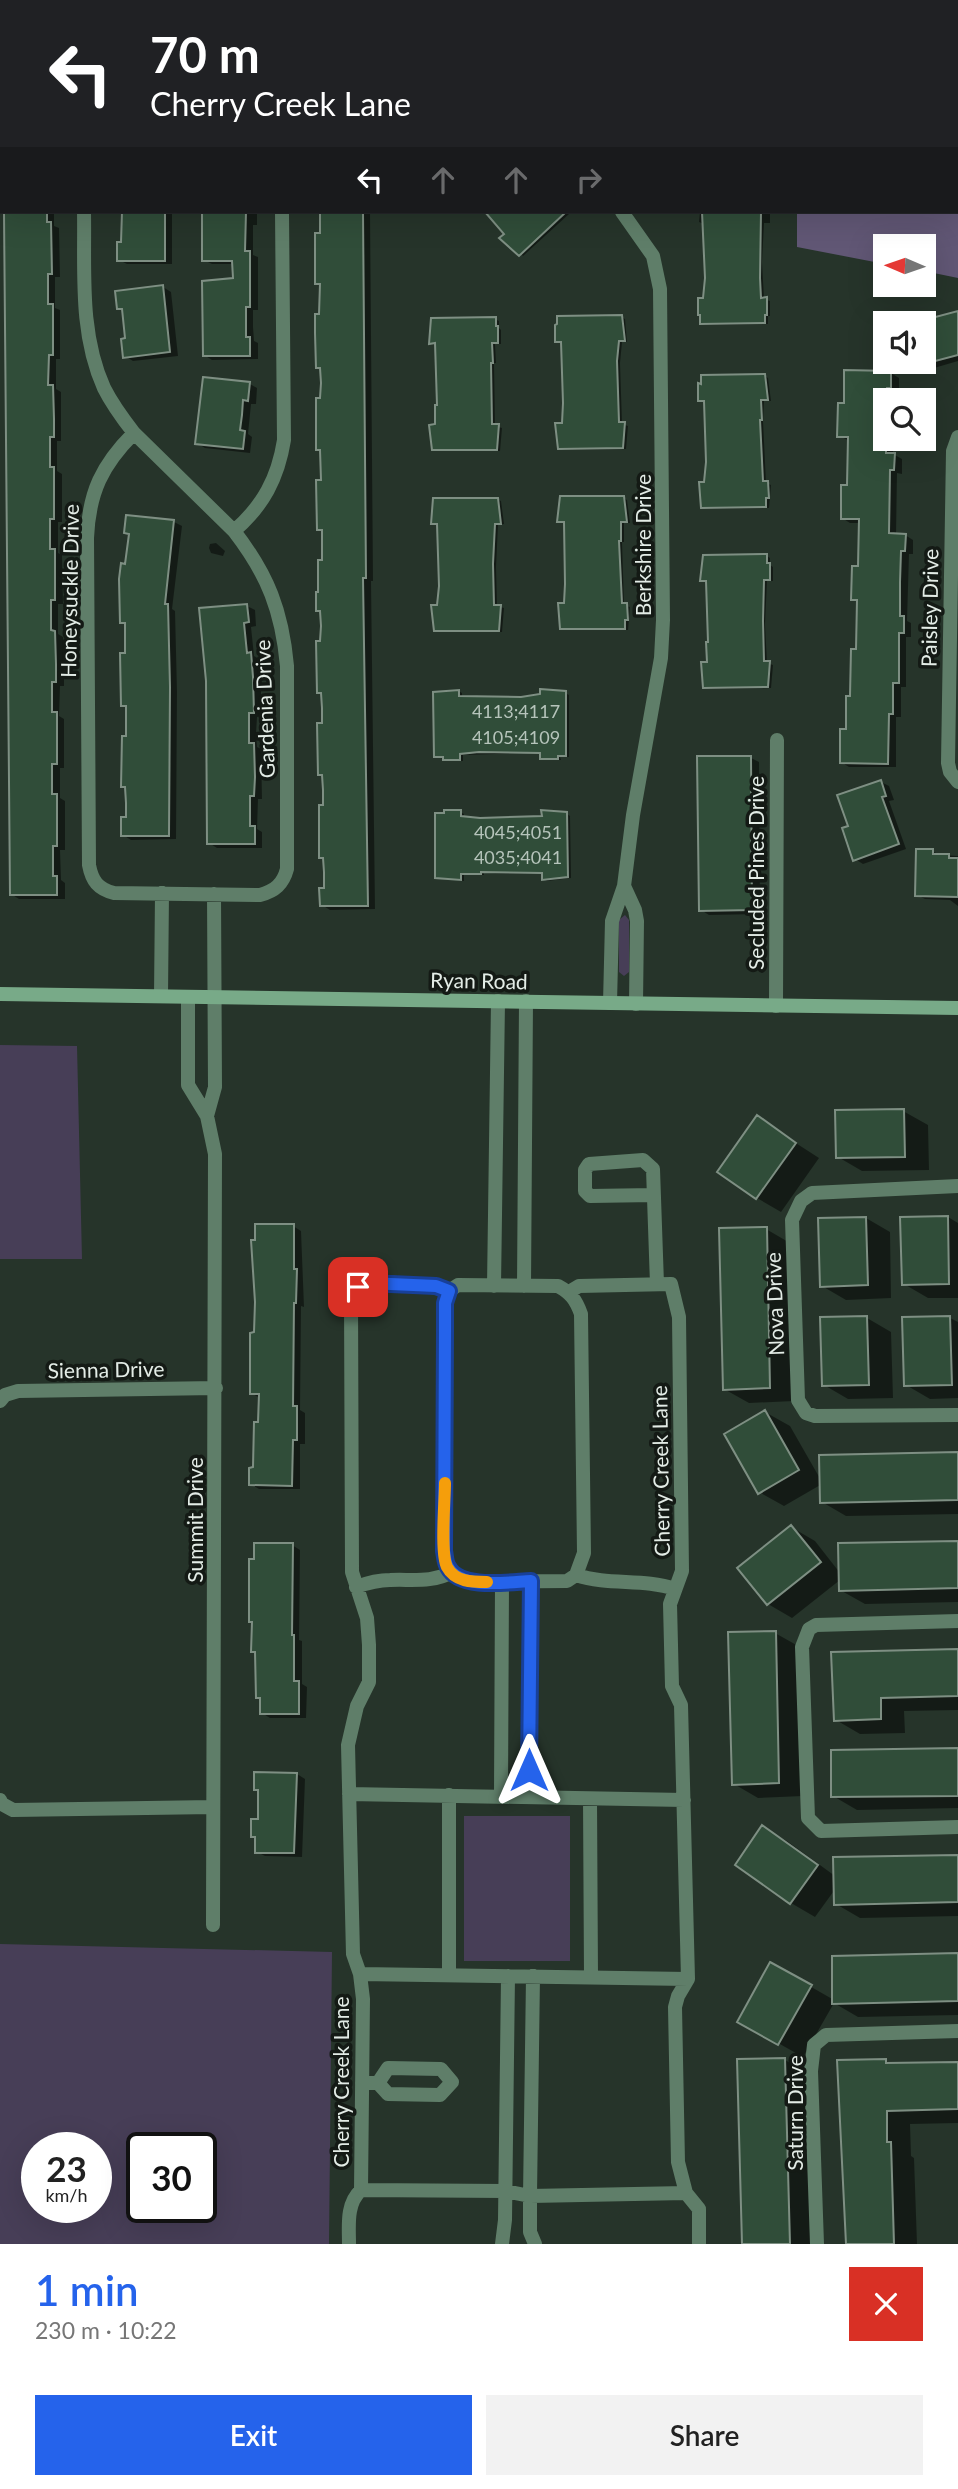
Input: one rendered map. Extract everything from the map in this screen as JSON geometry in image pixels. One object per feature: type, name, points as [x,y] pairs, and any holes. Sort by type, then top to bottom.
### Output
[{"type":"main road","name":"Ryan Road","points":[[0,994],[958,1008]]},
{"type":"street","points":[[84,214],[85,305],[93,360],[105,389],[134,433],[234,531],[249,518],[270,488],[284,440],[282,214]]},
{"type":"street","name":"Berkshire Drive","points":[[610,1003],[612,921],[624,886],[633,815],[663,641],[660,289],[653,256],[623,214]]},
{"type":"street","name":"Honeysuckle Drive","points":[[134,433],[101,474],[89,507],[89,866],[93,880],[104,890],[114,893],[188,894]]},
{"type":"street","name":"Paisley Drive","points":[[957,781],[948,763],[953,451],[958,437]]},
{"type":"street","name":"Gardenia Drive","points":[[188,894],[260,895],[275,890],[284,878],[288,858],[285,640],[276,601],[248,549],[234,531]]},
{"type":"street","name":"Secluded Pines Drive","points":[[776,1006],[777,740]]},
{"type":"street","name":"Berkshire Drive","points":[[624,886],[637,921],[636,1004]]},
{"type":"street","points":[[161,996],[162,893]]},
{"type":"street","points":[[214,894],[214,997]]},
{"type":"street","name":"Summit Drive","points":[[188,997],[188,1085],[206,1116],[215,1154],[213,1924]]},
{"type":"street","name":"Summit Drive","points":[[206,1116],[215,1087],[214,997]]},
{"type":"street","points":[[494,1286],[498,1001]]},
{"type":"street","points":[[524,1286],[526,1002]]},
{"type":"street","points":[[654,1195],[590,1196],[585,1191],[585,1170],[589,1164],[643,1160],[653,1169],[654,1195],[657,1284]]},
{"type":"street","name":"Nova Drive","points":[[958,1186],[812,1194],[801,1201],[792,1220],[798,1400],[806,1413],[815,1416],[958,1415]]},
{"type":"street","name":"Cherry Creek Lane","points":[[349,2244],[349,2213],[354,2197],[361,2190],[363,1999],[354,1954],[348,1745],[357,1706],[369,1682],[367,1618],[352,1572],[351,1296],[358,1287],[368,1283],[436,1286],[449,1291],[458,1285],[558,1286],[569,1292],[579,1286],[671,1284],[679,1317],[682,1571],[670,1604],[672,1686],[681,1706],[688,1979],[675,2007],[678,2162],[686,2193],[699,2209],[699,2244]]},
{"type":"street","points":[[449,1291],[445,1303],[444,1551],[447,1566],[452,1572],[461,1580],[471,1582],[567,1581],[576,1576],[584,1553],[581,1314],[569,1292]]},
{"type":"street","name":"Sienna Drive","points":[[0,1401],[5,1395],[18,1391],[216,1388]]},
{"type":"street","points":[[356,1587],[389,1580],[428,1580],[452,1572]]},
{"type":"street","points":[[576,1576],[590,1580],[643,1582],[675,1589]]},
{"type":"street","points":[[529,1796],[531,1581]]},
{"type":"street","points":[[501,1796],[502,1582]]},
{"type":"street","points":[[958,1621],[816,1625],[809,1629],[802,1647],[808,1818],[821,1831],[958,1827]]},
{"type":"street","points":[[349,1794],[684,1800]]},
{"type":"street","points":[[449,1796],[449,1975]]},
{"type":"street","points":[[590,1799],[592,1978]]},
{"type":"street","points":[[0,1800],[13,1810],[213,1807]]},
{"type":"street","name":"Cherry Creek Lane","points":[[360,1974],[688,1979]]},
{"type":"street","points":[[502,2244],[508,1976]]},
{"type":"street","points":[[534,1976],[530,2232],[535,2244]]},
{"type":"street","name":"Saturn Drive","points":[[817,2244],[811,2071],[814,2045],[827,2035],[958,2031]]},
{"type":"street","points":[[362,2082],[378,2083]]},
{"type":"street","points":[[507,2087],[531,2088]]},
{"type":"street","name":"Cherry Creek Lane","points":[[361,2190],[505,2191],[530,2196],[686,2193]]},
{"type":"shaded area","points":[[797,214],[958,214],[958,278],[936,273],[936,234],[873,234],[873,262],[797,247]]},
{"type":"shaded area","points":[[625,915],[629,920],[629,972],[624,976],[619,972],[619,920]]},
{"type":"shaded area","points":[[0,1045],[77,1046],[82,1259],[0,1259]]},
{"type":"shaded area","points":[[464,1816],[570,1816],[570,1961],[464,1961]]},
{"type":"shaded area","points":[[0,1944],[332,1952],[329,2244],[0,2244]]},
{"type":"building","points":[[4,214],[47,214],[47,222],[51,222],[52,274],[48,274],[48,304],[53,304],[53,355],[49,355],[48,385],[53,385],[54,419],[54,437],[50,437],[50,467],[54,467],[54,519],[50,519],[50,549],[55,549],[55,600],[51,600],[51,630],[55,631],[56,664],[56,682],[52,682],[52,712],[57,712],[57,764],[52,764],[52,794],[57,794],[57,846],[53,846],[53,876],[57,876],[57,895],[10,895]]},
{"type":"building","points":[[122,214],[165,214],[165,261],[117,261],[117,242],[121,242]]},
{"type":"building","points":[[202,214],[246,214],[245,251],[250,251],[250,307],[246,307],[246,337],[250,337],[250,356],[203,356],[202,281],[233,278],[232,261],[202,261]]},
{"type":"building","points":[[320,214],[363,214],[366,578],[363,578],[368,906],[320,906],[319,888],[324,888],[324,872],[323,858],[319,858],[319,805],[323,805],[323,790],[322,775],[318,775],[317,723],[322,723],[322,708],[321,693],[317,693],[316,641],[320,641],[321,626],[320,611],[316,611],[316,592],[318,560],[322,560],[322,530],[317,530],[316,480],[321,480],[320,450],[316,450],[316,398],[320,398],[321,383],[320,368],[316,368],[315,314],[319,314],[320,284],[315,284],[315,233],[320,233]]},
{"type":"building","points":[[487,214],[564,214],[519,256],[499,238],[504,234]]},
{"type":"building","points":[[702,214],[761,214],[760,278],[761,298],[767,297],[765,323],[700,324],[698,298],[703,298],[705,278]]},
{"type":"building","points":[[163,285],[170,352],[123,358],[121,339],[125,338],[122,309],[117,309],[115,291]]},
{"type":"building","points":[[958,311],[958,355],[936,361],[936,317]]},
{"type":"building","points":[[622,315],[625,341],[619,341],[617,361],[619,422],[625,422],[623,448],[558,449],[555,423],[562,423],[563,403],[561,342],[555,342],[557,316]]},
{"type":"building","points":[[496,317],[498,343],[492,343],[491,363],[492,424],[499,424],[497,450],[432,450],[429,425],[435,424],[437,405],[435,343],[429,344],[431,318]]},
{"type":"building","points":[[844,370],[891,374],[891,388],[873,388],[873,451],[895,453],[894,470],[890,470],[889,533],[906,534],[905,551],[901,551],[900,582],[900,616],[904,616],[904,633],[899,633],[899,683],[893,683],[893,714],[889,714],[888,764],[840,763],[840,729],[846,729],[846,696],[850,696],[851,649],[856,649],[857,600],[851,600],[852,566],[858,566],[859,519],[841,519],[841,485],[847,485],[848,437],[837,437],[838,403],[844,403]]},
{"type":"building","points":[[765,374],[768,400],[761,400],[760,420],[763,481],[768,481],[769,498],[766,498],[766,507],[701,508],[699,482],[704,482],[706,462],[704,401],[698,401],[701,375]]},
{"type":"building","points":[[203,377],[250,382],[248,401],[243,400],[240,430],[245,431],[243,449],[195,444]]},
{"type":"building","points":[[560,496],[624,496],[627,522],[621,522],[619,541],[622,603],[627,603],[628,620],[625,620],[625,629],[560,629],[558,603],[564,603],[565,584],[564,522],[557,522]]},
{"type":"building","points":[[433,498],[498,498],[501,524],[495,524],[493,564],[494,605],[501,605],[499,631],[434,631],[431,605],[437,605],[439,586],[437,524],[431,524]]},
{"type":"building","points":[[126,515],[174,520],[165,604],[168,604],[170,687],[169,836],[121,836],[121,817],[126,817],[125,787],[121,787],[122,736],[126,736],[126,706],[121,706],[120,653],[125,653],[125,623],[120,623],[119,579],[121,563],[125,564],[129,534],[124,533]]},
{"type":"building","points":[[767,554],[770,580],[764,580],[763,621],[764,661],[770,661],[768,687],[703,688],[701,662],[707,662],[708,642],[706,581],[700,581],[703,555]]},
{"type":"building","points":[[247,604],[249,622],[244,623],[247,653],[251,652],[254,713],[249,713],[249,743],[254,743],[255,777],[254,796],[250,796],[250,826],[255,826],[255,844],[207,844],[206,681],[199,608]]},
{"type":"building","points":[[540,689],[566,691],[566,756],[540,759],[540,753],[479,752],[460,754],[460,760],[434,757],[433,692],[459,690],[459,696],[521,697],[540,694]]},
{"type":"building","points":[[697,756],[751,756],[752,910],[699,911]]},
{"type":"building","points":[[881,780],[886,796],[882,797],[899,844],[853,861],[842,828],[848,826],[837,795]]},
{"type":"building","points":[[444,810],[461,810],[461,816],[480,818],[542,816],[541,810],[567,812],[568,877],[542,880],[542,873],[481,872],[461,874],[461,880],[435,878],[435,813],[444,813]]},
{"type":"building","points":[[916,849],[933,849],[933,854],[949,854],[949,858],[958,858],[958,897],[915,896]]},
{"type":"building","points":[[904,1109],[905,1157],[836,1158],[835,1110]]},
{"type":"building","points":[[757,1115],[796,1143],[756,1199],[717,1172]]},
{"type":"building","points":[[948,1216],[949,1284],[902,1285],[900,1217]]},
{"type":"building","points":[[866,1217],[868,1285],[820,1287],[818,1218]]},
{"type":"building","points":[[255,1224],[294,1224],[294,1269],[297,1269],[293,1406],[297,1406],[297,1440],[293,1440],[292,1486],[249,1485],[259,1394],[250,1394],[250,1333],[254,1332],[255,1302],[251,1240],[255,1240]]},
{"type":"building","points":[[767,1227],[770,1388],[723,1390],[719,1228]]},
{"type":"building","points":[[867,1316],[869,1385],[822,1386],[820,1317]]},
{"type":"building","points":[[950,1316],[952,1385],[904,1386],[902,1317]]},
{"type":"building","points":[[765,1410],[799,1470],[758,1494],[724,1434]]},
{"type":"building","points":[[958,1452],[958,1500],[820,1503],[819,1455]]},
{"type":"building","points":[[791,1525],[821,1562],[767,1605],[737,1568]]},
{"type":"building","points":[[958,1541],[958,1588],[839,1591],[838,1543]]},
{"type":"building","points":[[254,1543],[293,1543],[292,1635],[294,1681],[299,1681],[299,1714],[260,1714],[260,1698],[256,1698],[255,1652],[251,1652],[252,1622],[249,1622],[249,1559],[254,1559]]},
{"type":"building","points":[[776,1631],[779,1783],[732,1785],[728,1632]]},
{"type":"building","points":[[958,1649],[958,1696],[881,1698],[881,1719],[834,1721],[831,1652]]},
{"type":"building","points":[[958,1748],[958,1796],[831,1797],[831,1750]]},
{"type":"building","points":[[254,1772],[297,1773],[294,1853],[255,1853],[255,1837],[251,1837],[251,1819],[258,1819],[258,1790],[254,1790]]},
{"type":"building","points":[[762,1825],[818,1865],[790,1904],[735,1865]]},
{"type":"building","points":[[958,1855],[958,1902],[834,1905],[833,1857]]},
{"type":"building","points":[[958,1953],[958,2001],[832,2004],[832,1956]]},
{"type":"building","points":[[770,1962],[812,1985],[778,2045],[737,2022]]},
{"type":"building","points":[[785,2058],[790,2244],[742,2244],[737,2059]]},
{"type":"building","points":[[886,2059],[886,2063],[958,2062],[958,2109],[887,2111],[887,2142],[891,2142],[894,2244],[846,2244],[837,2060]]},
{"type":"slow traffic","points":[[445,1483],[444,1551],[447,1566],[461,1580],[487,1582]]},
{"type":"route","points":[[358,1287],[368,1283],[436,1286],[449,1291],[445,1303],[444,1551],[447,1566],[461,1580],[531,1581],[529,1770]]}]
